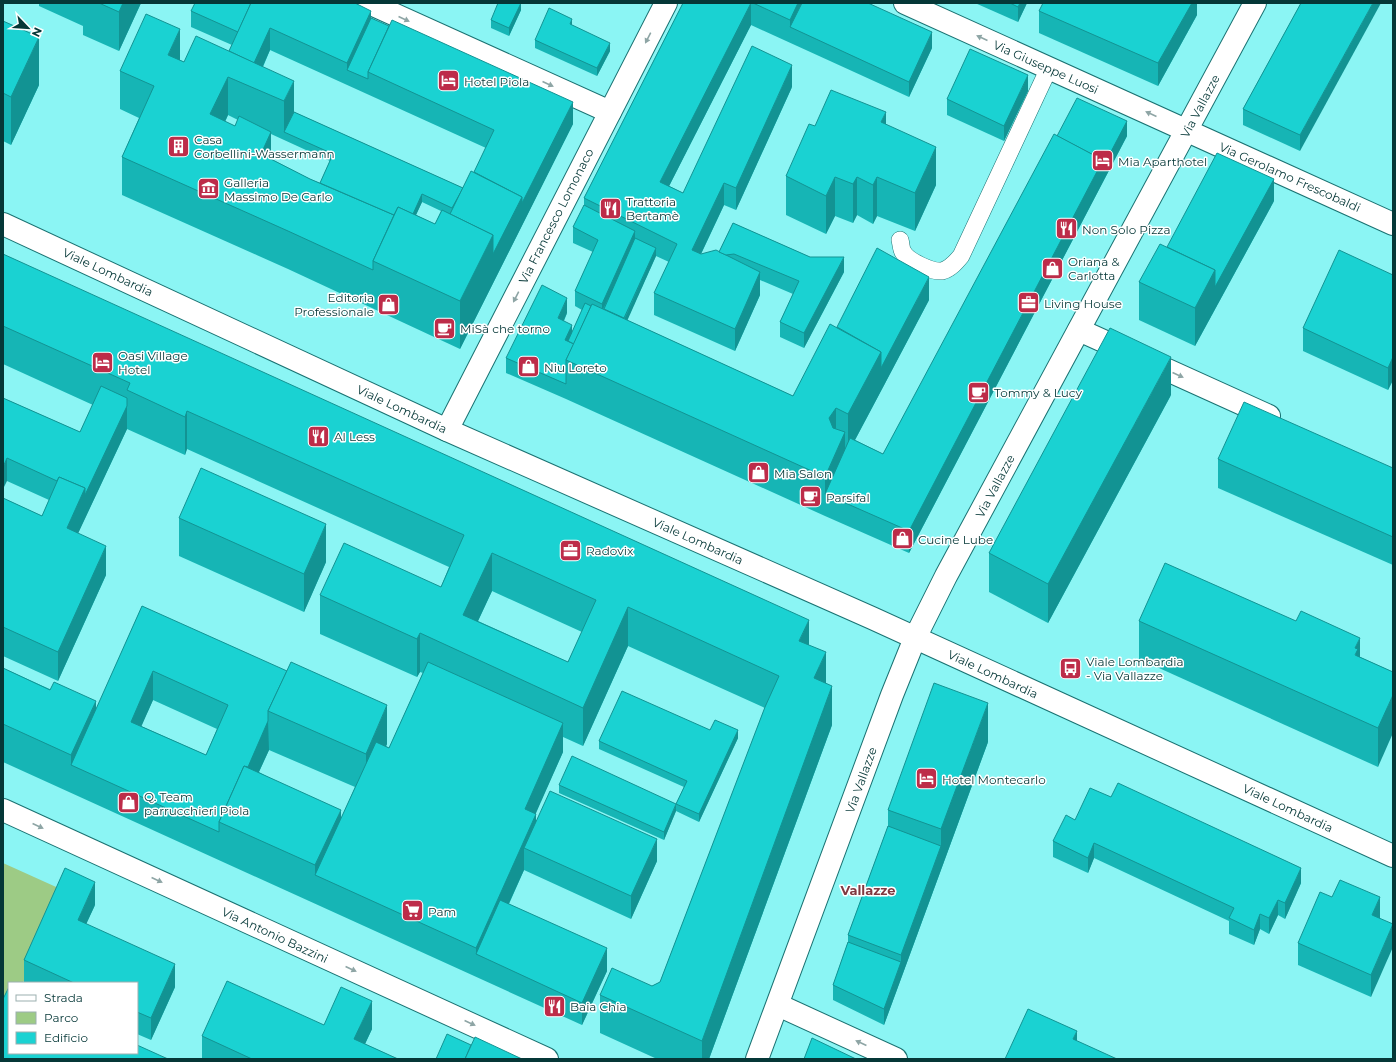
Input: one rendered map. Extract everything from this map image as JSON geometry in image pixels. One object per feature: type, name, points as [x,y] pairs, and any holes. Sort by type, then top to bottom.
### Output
[{"type":"street","points":[[369,3],[610,112]]},
{"type":"street","name":"Via Francesco Lomonaco","points":[[447,430],[666,3]]},
{"type":"street","name":"Via Giuseppe Luosi","points":[[905,3],[1187,130]]},
{"type":"street","name":"Via Vallazze","points":[[757,1059],[778,1006],[892,695],[915,638],[946,576],[1256,3]]},
{"type":"street","name":"Via Gerolamo Frescobaldi","points":[[1187,130],[1393,224]]},
{"type":"street","name":"Viale Lombardia","points":[[3,224],[447,430],[915,638],[1393,856]]},
{"type":"street","points":[[1079,330],[1284,423]]},
{"type":"street","name":"Via Antonio Bazzini","points":[[3,810],[547,1059]]},
{"type":"street","points":[[778,1006],[896,1059]]},
{"type":"lane","points":[[900,240],[903,252],[910,260],[930,269],[942,271],[953,266],[962,256],[1049,68]]},
{"type":"green space","points":[[3,863],[65,891],[23,982],[8,982],[8,1017],[3,1028]]},
{"type":"building","points":[[99,3],[123,3],[119,12]]},
{"type":"building","points":[[195,3],[251,3],[238,32],[191,11]]},
{"type":"building","points":[[251,3],[355,3],[371,11],[347,63],[270,28],[254,63],[229,51]]},
{"type":"building","points":[[498,3],[521,3],[509,28],[491,20]]},
{"type":"building","points":[[683,3],[751,3],[660,182],[683,193],[752,46],[792,65],[736,188],[724,183],[692,250],[701,254],[716,250],[760,272],[735,329],[654,293],[677,244],[584,198]]},
{"type":"building","points":[[753,3],[798,3],[790,20]]},
{"type":"building","points":[[802,3],[868,3],[932,32],[909,82],[790,27]]},
{"type":"building","points":[[1010,3],[1020,3],[1018,7]]},
{"type":"building","points":[[1043,3],[1192,3],[1158,63],[1039,11]]},
{"type":"building","points":[[1301,3],[1373,3],[1300,135],[1243,109]]},
{"type":"building","points":[[549,8],[572,19],[570,24],[610,43],[597,68],[535,40]]},
{"type":"building","points":[[146,14],[180,29],[168,55],[184,62],[196,36],[294,81],[284,101],[228,77],[210,114],[235,126],[239,116],[271,132],[261,154],[310,179],[394,215],[373,261],[373,270],[122,157],[154,86],[120,71]]},
{"type":"building","points":[[371,18],[389,26],[368,72],[368,79],[347,70]]},
{"type":"building","points":[[392,20],[573,102],[522,203],[522,197],[474,172],[494,130],[368,72]]},
{"type":"building","points":[[3,21],[39,37],[11,97],[3,93]]},
{"type":"building","points":[[970,49],[1028,75],[1004,126],[947,99]]},
{"type":"building","points":[[831,90],[886,112],[881,122],[936,147],[915,193],[877,177],[873,185],[857,177],[853,184],[835,177],[826,196],[786,176],[809,124],[815,126]]},
{"type":"building","points":[[1077,98],[1127,121],[1103,167],[1103,160],[1057,136]]},
{"type":"building","points":[[294,112],[463,188],[452,208],[422,194],[413,214],[398,207],[394,215],[320,183],[333,154],[284,132]]},
{"type":"building","points":[[1054,134],[1103,160],[909,531],[825,494],[850,438],[883,454]]},
{"type":"building","points":[[1217,153],[1274,179],[1215,287],[1215,270],[1167,247]]},
{"type":"building","points":[[471,171],[522,197],[493,254],[493,235],[450,214]]},
{"type":"building","points":[[584,205],[635,231],[602,304],[575,291],[598,240],[573,227]]},
{"type":"building","points":[[398,207],[435,224],[442,210],[493,235],[460,301],[373,261]]},
{"type":"building","points":[[733,223],[810,257],[844,257],[804,333],[780,322],[799,281],[734,254],[726,255],[719,252]]},
{"type":"building","points":[[635,238],[656,248],[624,318],[604,309]]},
{"type":"building","points":[[1160,244],[1215,270],[1195,308],[1139,282]]},
{"type":"building","points":[[877,248],[929,277],[881,368],[881,352],[837,327]]},
{"type":"building","points":[[1339,250],[1393,275],[1393,357],[1388,368],[1303,328]]},
{"type":"building","points":[[3,254],[809,620],[799,641],[826,652],[814,678],[832,686],[702,1041],[600,995],[612,968],[652,986],[660,982],[765,707],[779,676],[628,607],[583,708],[420,633],[417,639],[320,595],[344,543],[441,587],[464,535],[187,411],[185,417],[127,390],[130,383],[3,326]],"holes":[[[492,553],[596,600],[568,662],[463,615]]]},
{"type":"building","points":[[542,285],[567,298],[558,318],[572,325],[565,340],[574,344],[566,360],[566,384],[506,358]]},
{"type":"building","points":[[585,303],[591,306],[574,344],[568,341]]},
{"type":"building","points":[[592,304],[793,396],[830,324],[881,352],[848,414],[836,408],[829,418],[833,428],[845,432],[825,477],[566,360]]},
{"type":"building","points":[[1110,328],[1171,357],[1048,584],[989,553]]},
{"type":"building","points":[[101,386],[127,398],[127,406],[85,495],[85,488],[59,477],[57,481],[7,458],[3,467],[3,398],[80,432]]},
{"type":"building","points":[[1244,402],[1393,468],[1393,537],[1218,459]]},
{"type":"building","points":[[201,468],[326,524],[304,574],[179,518]]},
{"type":"building","points":[[59,477],[85,488],[67,528],[106,546],[58,652],[3,627],[3,498],[42,516]]},
{"type":"building","points":[[1165,563],[1296,621],[1301,611],[1360,638],[1355,648],[1358,649],[1355,655],[1393,672],[1393,695],[1378,728],[1139,621]]},
{"type":"building","points":[[142,606],[287,671],[268,711],[268,721],[248,767],[244,766],[219,822],[219,832],[71,765]],"holes":[[[153,671],[228,705],[206,755],[131,722]]]},
{"type":"building","points":[[291,662],[387,705],[366,754],[268,711]]},
{"type":"building","points":[[428,662],[563,723],[525,809],[536,814],[476,948],[315,875],[376,742],[389,748]]},
{"type":"building","points":[[3,668],[50,690],[54,682],[96,701],[71,755],[3,724]]},
{"type":"building","points":[[934,683],[988,703],[941,829],[888,810]]},
{"type":"building","points":[[622,691],[710,730],[715,720],[738,730],[699,814],[676,804],[687,781],[599,741]]},
{"type":"building","points":[[572,756],[676,804],[664,832],[559,785]]},
{"type":"building","points":[[244,766],[341,810],[315,865],[219,822]]},
{"type":"building","points":[[1118,783],[1301,868],[1285,903],[1278,900],[1269,918],[1260,914],[1254,930],[1229,918],[1234,908],[1094,843],[1088,858],[1053,841],[1066,815],[1075,820],[1090,788],[1111,797]]},
{"type":"building","points":[[550,791],[657,839],[631,896],[524,848]]},
{"type":"building","points":[[888,826],[941,846],[901,955],[848,935]]},
{"type":"building","points":[[65,868],[95,882],[78,920],[175,964],[151,1018],[138,1012],[138,982],[72,982],[24,960]]},
{"type":"building","points":[[1340,880],[1380,897],[1372,915],[1393,924],[1371,975],[1298,943],[1320,892],[1332,897]]},
{"type":"building","points":[[500,900],[607,948],[582,1003],[476,954]]},
{"type":"building","points":[[848,942],[901,962],[884,1009],[833,985]]},
{"type":"building","points":[[227,981],[324,1025],[341,987],[372,1001],[354,1039],[398,1059],[252,1059],[202,1036]]},
{"type":"building","points":[[8,989],[8,1054],[138,1054],[138,1045],[168,1059],[3,1059],[3,999]]},
{"type":"building","points":[[1028,1009],[1077,1031],[1073,1039],[1117,1059],[1005,1059]]},
{"type":"building","points":[[447,1034],[471,1045],[465,1059],[436,1059]]},
{"type":"building","points":[[475,1037],[522,1059],[465,1059]]},
{"type":"building","points":[[812,1038],[856,1059],[804,1059]]},
{"type":"place","name":"Hotel Piola","points":[[449,81]]},
{"type":"place","name":"Casa Corbellini-Wassermann","points":[[179,146]]},
{"type":"place","name":"Mia Aparthotel","points":[[1102,161]]},
{"type":"place","name":"Galleria Massimo De Carlo","points":[[209,189]]},
{"type":"place","name":"Trattoria Bertamè","points":[[611,208]]},
{"type":"place","name":"Non Solo Pizza","points":[[1066,229]]},
{"type":"place","name":"Oriana & Carlotta","points":[[1053,268]]},
{"type":"place","name":"Living House","points":[[1028,303]]},
{"type":"place","name":"Editoria Professionale","points":[[389,304]]},
{"type":"place","name":"MiSà che torno","points":[[445,328]]},
{"type":"place","name":"Oasi Village Hotel","points":[[103,362]]},
{"type":"place","name":"Niu Loreto","points":[[528,367]]},
{"type":"place","name":"Tommy & Lucy","points":[[979,392]]},
{"type":"place","name":"Al Less","points":[[319,436]]},
{"type":"place","name":"Mia Salon","points":[[758,473]]},
{"type":"place","name":"Parsifal","points":[[810,497]]},
{"type":"place","name":"Cucine Lube","points":[[903,539]]},
{"type":"place","name":"Radovix","points":[[570,550]]},
{"type":"place","name":"Viale Lombardia - Via Vallazze","points":[[1071,668]]},
{"type":"place","name":"Hotel Montecarlo","points":[[927,779]]},
{"type":"place","name":"Q. Team parrucchieri Piola","points":[[129,803]]},
{"type":"place","name":"Pam","points":[[412,911]]},
{"type":"place","name":"Baia Chia","points":[[555,1006]]},
{"type":"district","name":"Vallazze","points":[[868,890]]}]
